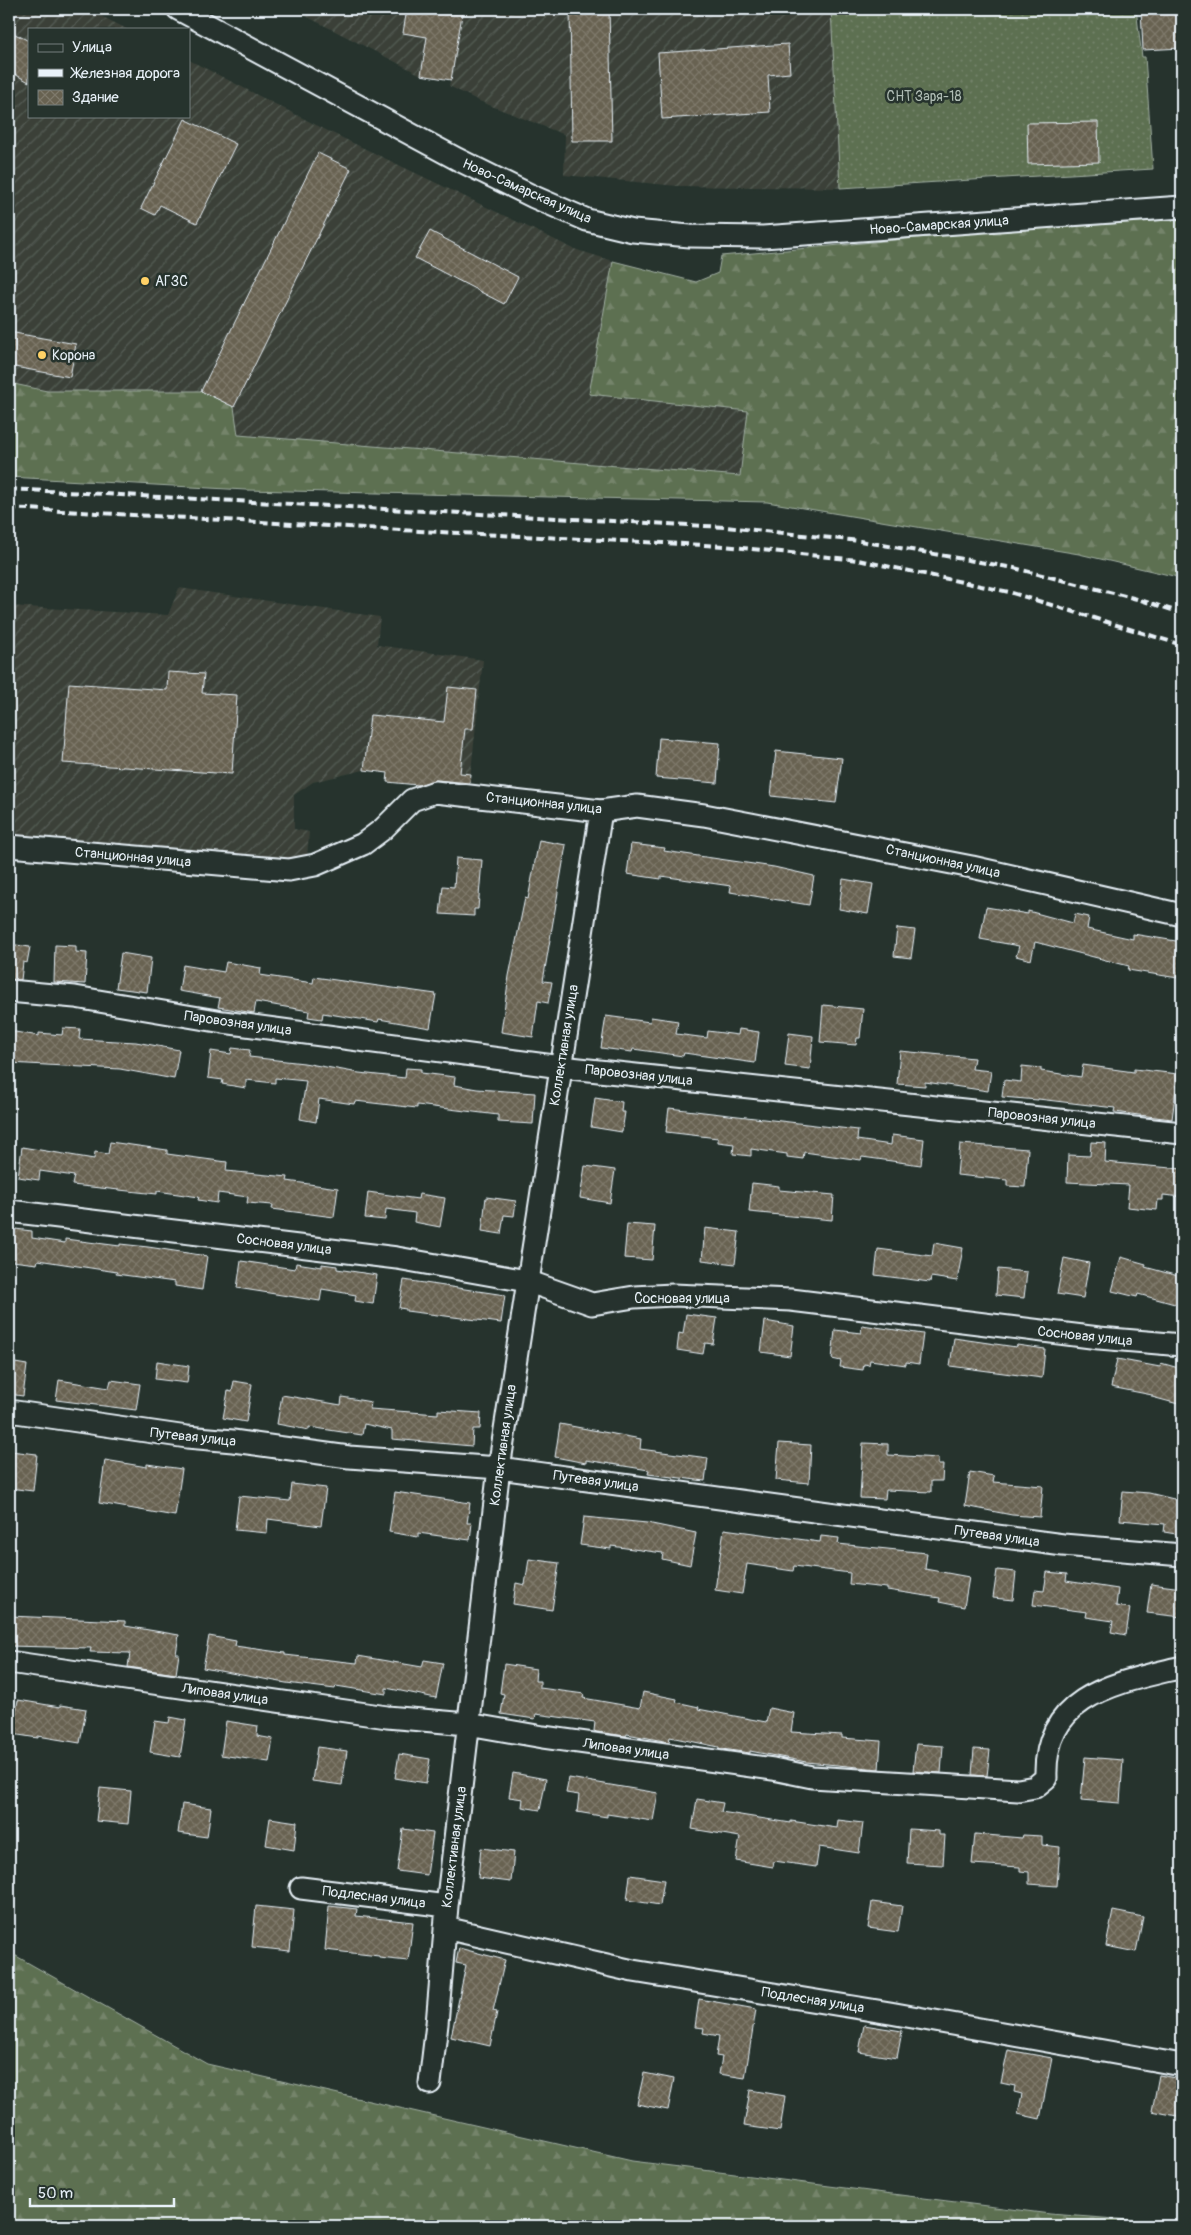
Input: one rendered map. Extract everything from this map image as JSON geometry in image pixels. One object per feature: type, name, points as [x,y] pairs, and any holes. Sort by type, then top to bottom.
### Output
[{"type":"street","name":"Ново-Самарская улица","points":[[178,9],[457,159],[534,198],[587,220],[633,231],[690,236],[763,238],[1182,207]]},
{"type":"street","name":"Станционная улица","points":[[9,846],[288,870],[315,865],[362,844],[383,829],[412,800],[435,792],[601,811],[637,806],[704,815],[972,867],[1182,915]]},
{"type":"street","name":"Коллективная улица","points":[[430,2083],[447,1906],[499,1468],[601,811]]},
{"type":"street","name":"Паровозная улица","points":[[9,990],[75,997],[223,1022],[561,1067],[1182,1133]]},
{"type":"street","name":"Сосновая улица","points":[[9,1211],[397,1258],[527,1282],[592,1304],[634,1297],[673,1295],[790,1300],[1099,1338],[1182,1345]]},
{"type":"street","name":"Путевая улица","points":[[9,1411],[187,1437],[233,1441],[350,1457],[499,1468],[1063,1545],[1182,1555]]},
{"type":"street","name":"Липовая улица","points":[[9,1662],[387,1717],[468,1724],[543,1737],[773,1769],[812,1777],[1018,1790],[1035,1787],[1046,1778],[1046,1759],[1049,1741],[1058,1725],[1078,1703],[1108,1688],[1182,1667]]},
{"type":"street","name":"Подлесная улица","points":[[301,1888],[447,1906]]},
{"type":"street","name":"Подлесная улица","points":[[445,1928],[633,1971],[880,2011],[1182,2064]]},
{"type":"shaded area","points":[[9,9],[87,9],[125,28],[28,28],[28,118],[190,118],[190,61],[328,131],[574,249],[613,261],[589,394],[748,411],[740,476],[238,435],[234,407],[47,391],[9,383]]},
{"type":"shaded area","points":[[292,9],[831,9],[840,188],[677,186],[564,175],[565,135],[479,101],[449,86],[450,80],[421,75]]},
{"type":"shaded area","points":[[179,588],[380,617],[377,645],[483,660],[469,790],[387,782],[388,773],[364,770],[313,782],[294,795],[294,829],[309,832],[307,859],[280,863],[9,842],[9,606],[168,615]]},
{"type":"green space","name":"СНТ Заря-18","points":[[831,9],[1136,9],[1142,57],[1145,57],[1153,169],[840,188]]},
{"type":"green space","points":[[1182,219],[1182,578],[1079,554],[767,502],[246,490],[9,477],[9,383],[47,391],[201,391],[234,407],[238,435],[740,476],[748,411],[589,394],[613,261],[696,282],[718,273],[721,256],[949,235]]},
{"type":"green space","points":[[9,1952],[207,2064],[632,2161],[1050,2214],[1182,2224],[1182,2226],[9,2226]]},
{"type":"building","points":[[407,9],[463,9],[451,80],[421,75],[427,37],[403,33]]},
{"type":"building","points":[[570,9],[609,9],[612,141],[572,141]]},
{"type":"building","points":[[1141,9],[1182,9],[1182,48],[1143,50]]},
{"type":"building","points":[[9,31],[28,40],[28,81],[9,71]]},
{"type":"building","points":[[788,44],[790,73],[768,75],[770,112],[662,119],[658,53]]},
{"type":"building","points":[[185,119],[236,144],[197,223],[160,205],[155,215],[141,208]]},
{"type":"building","points":[[1098,122],[1099,162],[1028,164],[1027,123]]},
{"type":"building","points":[[318,153],[351,169],[234,407],[201,391]]},
{"type":"building","points":[[430,231],[518,277],[504,304],[415,258]]},
{"type":"building","name":"Корона","points":[[9,332],[76,344],[70,377],[9,366]]},
{"type":"building","points":[[168,672],[204,674],[202,693],[237,695],[232,774],[63,763],[69,683],[167,690]]},
{"type":"building","points":[[448,687],[477,690],[473,729],[465,729],[460,773],[471,774],[470,783],[436,780],[418,785],[387,782],[388,773],[364,770],[370,715],[444,722]]},
{"type":"building","points":[[659,738],[720,743],[717,783],[656,778]]},
{"type":"building","points":[[776,751],[842,758],[836,803],[771,796]]},
{"type":"building","points":[[539,840],[566,845],[543,981],[552,982],[548,1003],[538,1001],[533,1037],[501,1032],[509,976],[525,898],[528,899]]},
{"type":"building","points":[[631,844],[665,848],[664,851],[774,867],[814,876],[809,905],[730,892],[731,886],[661,876],[661,879],[627,874]]},
{"type":"building","points":[[456,858],[482,860],[478,909],[474,909],[474,916],[440,914],[443,886],[454,887]]},
{"type":"building","points":[[843,879],[873,884],[868,914],[839,909]]},
{"type":"building","points":[[986,907],[1028,914],[1028,911],[1073,923],[1075,914],[1089,917],[1087,929],[1133,939],[1133,934],[1182,942],[1182,962],[1178,978],[1128,970],[1129,966],[1035,942],[1031,960],[1016,956],[1019,946],[980,939]]},
{"type":"building","points":[[897,928],[915,930],[911,958],[894,956]]},
{"type":"building","points":[[9,944],[30,947],[27,963],[23,962],[21,980],[9,979]]},
{"type":"building","points":[[55,945],[76,946],[76,952],[87,953],[85,984],[54,982]]},
{"type":"building","points":[[121,953],[151,958],[147,992],[116,988]]},
{"type":"building","points":[[226,962],[261,968],[260,975],[313,983],[314,977],[436,994],[430,1028],[379,1019],[378,1022],[323,1013],[322,1019],[308,1017],[309,1011],[256,1002],[254,1013],[218,1007],[220,998],[179,991],[183,965],[224,972]]},
{"type":"building","points":[[823,1005],[863,1009],[860,1038],[857,1038],[856,1045],[820,1042]]},
{"type":"building","points":[[606,1016],[650,1022],[651,1017],[678,1021],[676,1034],[707,1038],[708,1031],[738,1035],[739,1029],[759,1032],[755,1063],[684,1053],[683,1056],[633,1049],[632,1052],[601,1048]]},
{"type":"building","points":[[63,1028],[80,1029],[79,1039],[136,1042],[179,1050],[174,1079],[120,1069],[9,1063],[9,1031],[39,1036],[39,1033],[62,1035]]},
{"type":"building","points":[[789,1033],[813,1036],[810,1069],[785,1066]]},
{"type":"building","points":[[232,1048],[250,1050],[249,1057],[304,1063],[359,1073],[405,1078],[406,1068],[421,1069],[421,1073],[455,1077],[454,1085],[477,1089],[535,1093],[533,1124],[498,1122],[498,1115],[417,1105],[417,1108],[355,1101],[354,1104],[319,1099],[316,1122],[300,1119],[306,1081],[275,1078],[275,1083],[246,1080],[246,1088],[222,1084],[223,1080],[208,1078],[211,1051],[231,1054]]},
{"type":"building","points":[[900,1051],[974,1058],[972,1069],[991,1071],[988,1091],[925,1082],[925,1086],[897,1084]]},
{"type":"building","points":[[1083,1065],[1134,1072],[1134,1069],[1178,1074],[1172,1119],[1114,1112],[1115,1108],[1002,1097],[1004,1080],[1021,1082],[1022,1066],[1041,1068],[1041,1071],[1081,1077]]},
{"type":"building","points":[[595,1098],[622,1102],[621,1112],[625,1112],[622,1132],[591,1127]]},
{"type":"building","points":[[669,1108],[858,1130],[857,1140],[891,1145],[892,1135],[924,1139],[921,1165],[862,1157],[861,1160],[804,1152],[803,1159],[787,1157],[787,1154],[751,1149],[751,1156],[733,1154],[734,1144],[718,1142],[718,1138],[666,1132]]},
{"type":"building","points":[[110,1142],[167,1150],[167,1154],[227,1162],[226,1171],[288,1177],[287,1181],[338,1188],[334,1217],[272,1209],[273,1205],[247,1203],[248,1197],[218,1193],[217,1203],[198,1200],[199,1197],[157,1191],[157,1194],[72,1185],[74,1176],[40,1171],[39,1180],[18,1177],[22,1147],[94,1159],[95,1152],[108,1154]]},
{"type":"building","points":[[1091,1142],[1106,1143],[1105,1162],[1182,1169],[1182,1197],[1163,1195],[1163,1200],[1158,1200],[1157,1210],[1127,1207],[1129,1185],[1067,1182],[1068,1155],[1090,1156]]},
{"type":"building","points":[[960,1144],[1028,1149],[1025,1187],[1007,1186],[1007,1180],[957,1175]]},
{"type":"building","points":[[585,1166],[615,1170],[610,1203],[580,1198]]},
{"type":"building","points":[[752,1183],[779,1186],[779,1190],[834,1195],[832,1220],[749,1212]]},
{"type":"building","points":[[368,1192],[418,1199],[419,1194],[445,1198],[440,1227],[414,1222],[415,1213],[386,1209],[385,1220],[365,1218]]},
{"type":"building","points":[[486,1197],[516,1201],[514,1216],[504,1215],[501,1234],[482,1231]]},
{"type":"building","points":[[627,1224],[655,1226],[652,1260],[624,1258]]},
{"type":"building","points":[[705,1228],[739,1232],[735,1264],[702,1260]]},
{"type":"building","points":[[15,1229],[32,1231],[32,1238],[65,1243],[65,1239],[120,1246],[120,1244],[207,1256],[202,1290],[175,1286],[175,1282],[116,1274],[117,1272],[38,1260],[37,1264],[12,1261]]},
{"type":"building","points":[[934,1243],[963,1248],[957,1281],[931,1277],[930,1282],[875,1275],[878,1249],[932,1256]]},
{"type":"building","points":[[1121,1257],[1146,1264],[1145,1267],[1182,1277],[1182,1306],[1138,1294],[1137,1297],[1112,1291]]},
{"type":"building","points":[[1064,1258],[1089,1263],[1083,1298],[1057,1294]]},
{"type":"building","points":[[241,1261],[295,1269],[296,1263],[322,1267],[322,1264],[337,1266],[337,1269],[377,1275],[373,1304],[355,1301],[356,1295],[322,1289],[320,1301],[237,1288]]},
{"type":"building","points":[[998,1269],[1027,1272],[1024,1298],[996,1295]]},
{"type":"building","points":[[404,1280],[505,1295],[501,1323],[406,1311],[406,1309],[399,1308]]},
{"type":"building","points":[[686,1314],[717,1318],[713,1344],[705,1343],[703,1354],[677,1350],[679,1333],[683,1334]]},
{"type":"building","points":[[765,1321],[794,1326],[790,1356],[761,1352]]},
{"type":"building","points":[[862,1325],[923,1334],[919,1364],[906,1362],[906,1365],[870,1360],[869,1365],[864,1364],[863,1370],[840,1367],[841,1361],[832,1359],[835,1330],[861,1333]]},
{"type":"building","points":[[954,1338],[1045,1349],[1042,1378],[950,1366]]},
{"type":"building","points":[[1117,1359],[1160,1367],[1161,1363],[1182,1369],[1182,1405],[1152,1397],[1152,1395],[1111,1387]]},
{"type":"building","points":[[157,1361],[189,1366],[187,1383],[155,1379]]},
{"type":"building","points":[[9,1362],[27,1365],[23,1396],[9,1394]]},
{"type":"building","points":[[59,1380],[109,1388],[111,1380],[140,1384],[136,1410],[56,1400]]},
{"type":"building","points":[[234,1381],[252,1384],[246,1422],[223,1418],[228,1391],[232,1392]]},
{"type":"building","points":[[282,1395],[341,1405],[342,1397],[371,1402],[370,1409],[438,1414],[438,1410],[481,1413],[480,1429],[473,1429],[472,1446],[392,1439],[392,1430],[364,1424],[362,1435],[309,1427],[309,1430],[277,1424]]},
{"type":"building","points":[[560,1424],[641,1439],[640,1449],[708,1458],[705,1481],[648,1474],[649,1470],[586,1460],[586,1463],[555,1457]]},
{"type":"building","points":[[779,1443],[811,1445],[809,1483],[776,1480]]},
{"type":"building","points":[[863,1443],[888,1444],[888,1455],[938,1458],[938,1465],[943,1465],[942,1481],[931,1481],[931,1492],[886,1490],[885,1499],[860,1498]]},
{"type":"building","points":[[10,1451],[37,1454],[33,1491],[9,1488]]},
{"type":"building","points":[[105,1460],[147,1467],[147,1464],[182,1469],[175,1516],[99,1503]]},
{"type":"building","points":[[970,1472],[994,1476],[993,1482],[1043,1486],[1040,1517],[1012,1515],[965,1506]]},
{"type":"building","points":[[292,1484],[326,1488],[321,1526],[268,1519],[267,1533],[235,1530],[239,1496],[290,1501]]},
{"type":"building","points":[[1123,1491],[1149,1493],[1182,1501],[1182,1535],[1164,1532],[1165,1524],[1120,1520]]},
{"type":"building","points":[[395,1492],[470,1503],[467,1523],[472,1523],[470,1540],[418,1533],[418,1537],[389,1532]]},
{"type":"building","points":[[584,1517],[647,1523],[696,1533],[690,1565],[662,1559],[663,1553],[611,1546],[611,1549],[580,1545]]},
{"type":"building","points":[[724,1529],[820,1542],[821,1536],[839,1538],[838,1544],[927,1553],[925,1569],[969,1577],[964,1607],[939,1602],[940,1598],[887,1590],[887,1588],[849,1584],[850,1573],[794,1566],[793,1571],[747,1564],[742,1594],[715,1590]]},
{"type":"building","points":[[529,1559],[559,1563],[552,1610],[513,1604],[516,1583],[525,1585]]},
{"type":"building","points":[[997,1570],[1016,1572],[1013,1600],[993,1598]]},
{"type":"building","points":[[1047,1572],[1067,1574],[1066,1581],[1118,1589],[1116,1606],[1130,1608],[1126,1635],[1111,1632],[1113,1621],[1086,1617],[1087,1612],[1033,1605],[1035,1590],[1044,1591]]},
{"type":"building","points":[[1151,1584],[1182,1588],[1182,1617],[1147,1613]]},
{"type":"building","points":[[9,1616],[125,1621],[125,1626],[179,1635],[176,1654],[179,1654],[176,1674],[128,1667],[130,1653],[90,1652],[91,1648],[9,1646]]},
{"type":"building","points":[[209,1636],[236,1641],[235,1646],[285,1653],[285,1655],[357,1663],[358,1656],[422,1667],[424,1660],[443,1663],[436,1698],[386,1688],[386,1694],[336,1686],[335,1689],[286,1683],[203,1668]]},
{"type":"building","points":[[504,1664],[536,1669],[535,1681],[540,1681],[540,1688],[584,1694],[583,1698],[640,1708],[643,1692],[677,1699],[676,1702],[699,1707],[698,1709],[766,1722],[769,1708],[794,1713],[791,1732],[842,1735],[842,1738],[881,1741],[879,1769],[806,1762],[750,1751],[750,1753],[719,1749],[719,1747],[670,1737],[669,1742],[627,1734],[626,1736],[597,1732],[594,1731],[595,1722],[536,1714],[535,1719],[501,1714],[504,1694],[500,1693]]},
{"type":"building","points":[[18,1700],[86,1709],[80,1743],[12,1734]]},
{"type":"building","points":[[170,1717],[186,1720],[180,1757],[150,1752],[155,1721],[169,1723]]},
{"type":"building","points":[[226,1721],[258,1726],[257,1736],[273,1739],[269,1762],[221,1755]]},
{"type":"building","points":[[916,1744],[943,1746],[941,1773],[913,1771]]},
{"type":"building","points":[[317,1747],[347,1751],[342,1785],[312,1781]]},
{"type":"building","points":[[974,1749],[990,1750],[987,1776],[972,1775]]},
{"type":"building","points":[[399,1754],[430,1759],[426,1783],[395,1778]]},
{"type":"building","points":[[1085,1757],[1123,1760],[1120,1803],[1081,1800]]},
{"type":"building","points":[[513,1773],[546,1779],[540,1810],[522,1807],[523,1799],[509,1797]]},
{"type":"building","points":[[569,1778],[658,1793],[653,1821],[607,1814],[607,1817],[577,1812],[579,1795],[566,1793]]},
{"type":"building","points":[[100,1788],[131,1791],[128,1824],[96,1821]]},
{"type":"building","points":[[697,1799],[723,1803],[721,1812],[791,1823],[791,1821],[837,1828],[838,1820],[863,1823],[859,1853],[819,1847],[816,1867],[774,1861],[773,1867],[736,1861],[740,1837],[692,1829]]},
{"type":"building","points":[[182,1804],[211,1808],[207,1837],[178,1833]]},
{"type":"building","points":[[270,1818],[297,1822],[294,1850],[266,1845]]},
{"type":"building","points":[[403,1829],[433,1833],[427,1875],[397,1871]]},
{"type":"building","points":[[909,1829],[939,1831],[939,1835],[945,1835],[943,1865],[907,1863]]},
{"type":"building","points":[[975,1834],[1022,1838],[1023,1835],[1042,1836],[1042,1845],[1060,1847],[1057,1886],[1029,1884],[1029,1872],[1020,1871],[1020,1867],[972,1864]]},
{"type":"building","points":[[481,1848],[514,1852],[511,1882],[478,1878]]},
{"type":"building","points":[[630,1875],[664,1880],[660,1905],[627,1900]]},
{"type":"building","points":[[872,1902],[902,1906],[898,1932],[868,1928]]},
{"type":"building","points":[[256,1906],[294,1910],[290,1951],[252,1947]]},
{"type":"building","points":[[329,1906],[357,1909],[356,1916],[413,1922],[408,1961],[325,1950]]},
{"type":"building","points":[[1113,1911],[1143,1917],[1136,1952],[1106,1946]]},
{"type":"building","points":[[459,1948],[505,1960],[493,2011],[497,2012],[490,2046],[451,2037],[466,1965],[456,1963]]},
{"type":"building","points":[[699,1999],[756,2009],[745,2078],[719,2074],[722,2057],[716,2056],[719,2036],[703,2033],[704,2028],[695,2027]]},
{"type":"building","points":[[864,2025],[902,2031],[897,2058],[859,2052]]},
{"type":"building","points":[[1008,2050],[1052,2058],[1040,2119],[1018,2114],[1022,2094],[1014,2092],[1015,2086],[1001,2083]]},
{"type":"building","points":[[644,2073],[674,2079],[668,2110],[637,2104]]},
{"type":"building","points":[[1159,2075],[1182,2079],[1182,2117],[1152,2111]]},
{"type":"building","points":[[750,2090],[785,2096],[780,2131],[744,2126]]},
{"type":"railway","points":[[9,489],[725,527],[860,541],[1014,568],[1137,599],[1182,613]]},
{"type":"railway","points":[[9,508],[724,546],[858,560],[1009,592],[1182,645]]},
{"type":"place","name":"АГЗС","points":[[145,281]]},
{"type":"place","name":"Корона","points":[[42,355]]}]
